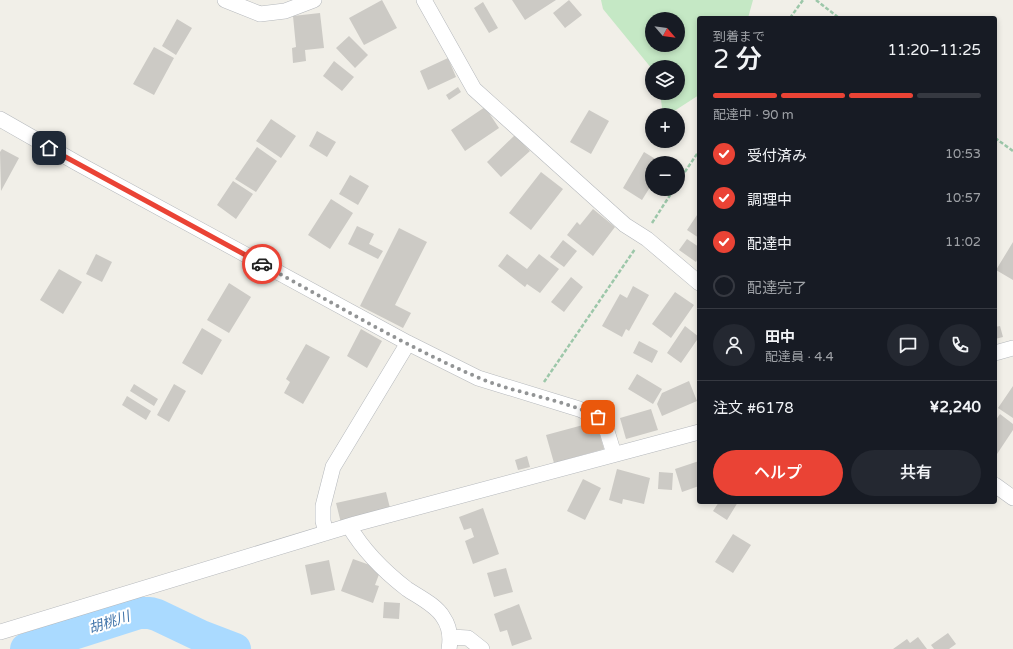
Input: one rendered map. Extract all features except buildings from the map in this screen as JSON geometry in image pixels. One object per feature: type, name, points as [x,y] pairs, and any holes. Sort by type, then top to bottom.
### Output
[{"type":"street","points":[[225,0],[260,14],[285,11],[314,0]]},
{"type":"street","points":[[424,0],[474,89],[626,225],[644,237],[697,279]]},
{"type":"street","points":[[0,119],[76,163],[408,343],[478,378],[579,409],[601,419],[606,428],[614,454]]},
{"type":"street","points":[[326,533],[323,521],[323,506],[333,467],[408,343]]},
{"type":"street","points":[[997,352],[1013,348]]},
{"type":"street","points":[[0,632],[349,526],[697,433]]},
{"type":"street","points":[[997,486],[1013,498]]},
{"type":"street","points":[[349,526],[361,545],[374,559],[406,587],[438,610],[444,617],[450,643],[468,638],[482,649]]},
{"type":"path","points":[[791,16],[803,0]]},
{"type":"path","points":[[816,0],[836,16]]},
{"type":"path","points":[[997,139],[1013,151]]},
{"type":"path","points":[[685,172],[697,154]]},
{"type":"path","points":[[535,395],[644,237],[670,196]]},
{"type":"green space","points":[[601,0],[753,0],[749,16],[697,16],[697,96],[679,108],[662,108],[661,100],[685,100],[685,60],[645,60],[603,9]]},
{"type":"waterway","name":"胡桃川","points":[[26,649],[139,613],[150,613],[157,615],[201,636],[235,649]]},
{"type":"way so far","points":[[262,264],[408,343],[478,378],[579,409],[598,417]]},
{"type":"route","points":[[49,148],[262,264]]}]
